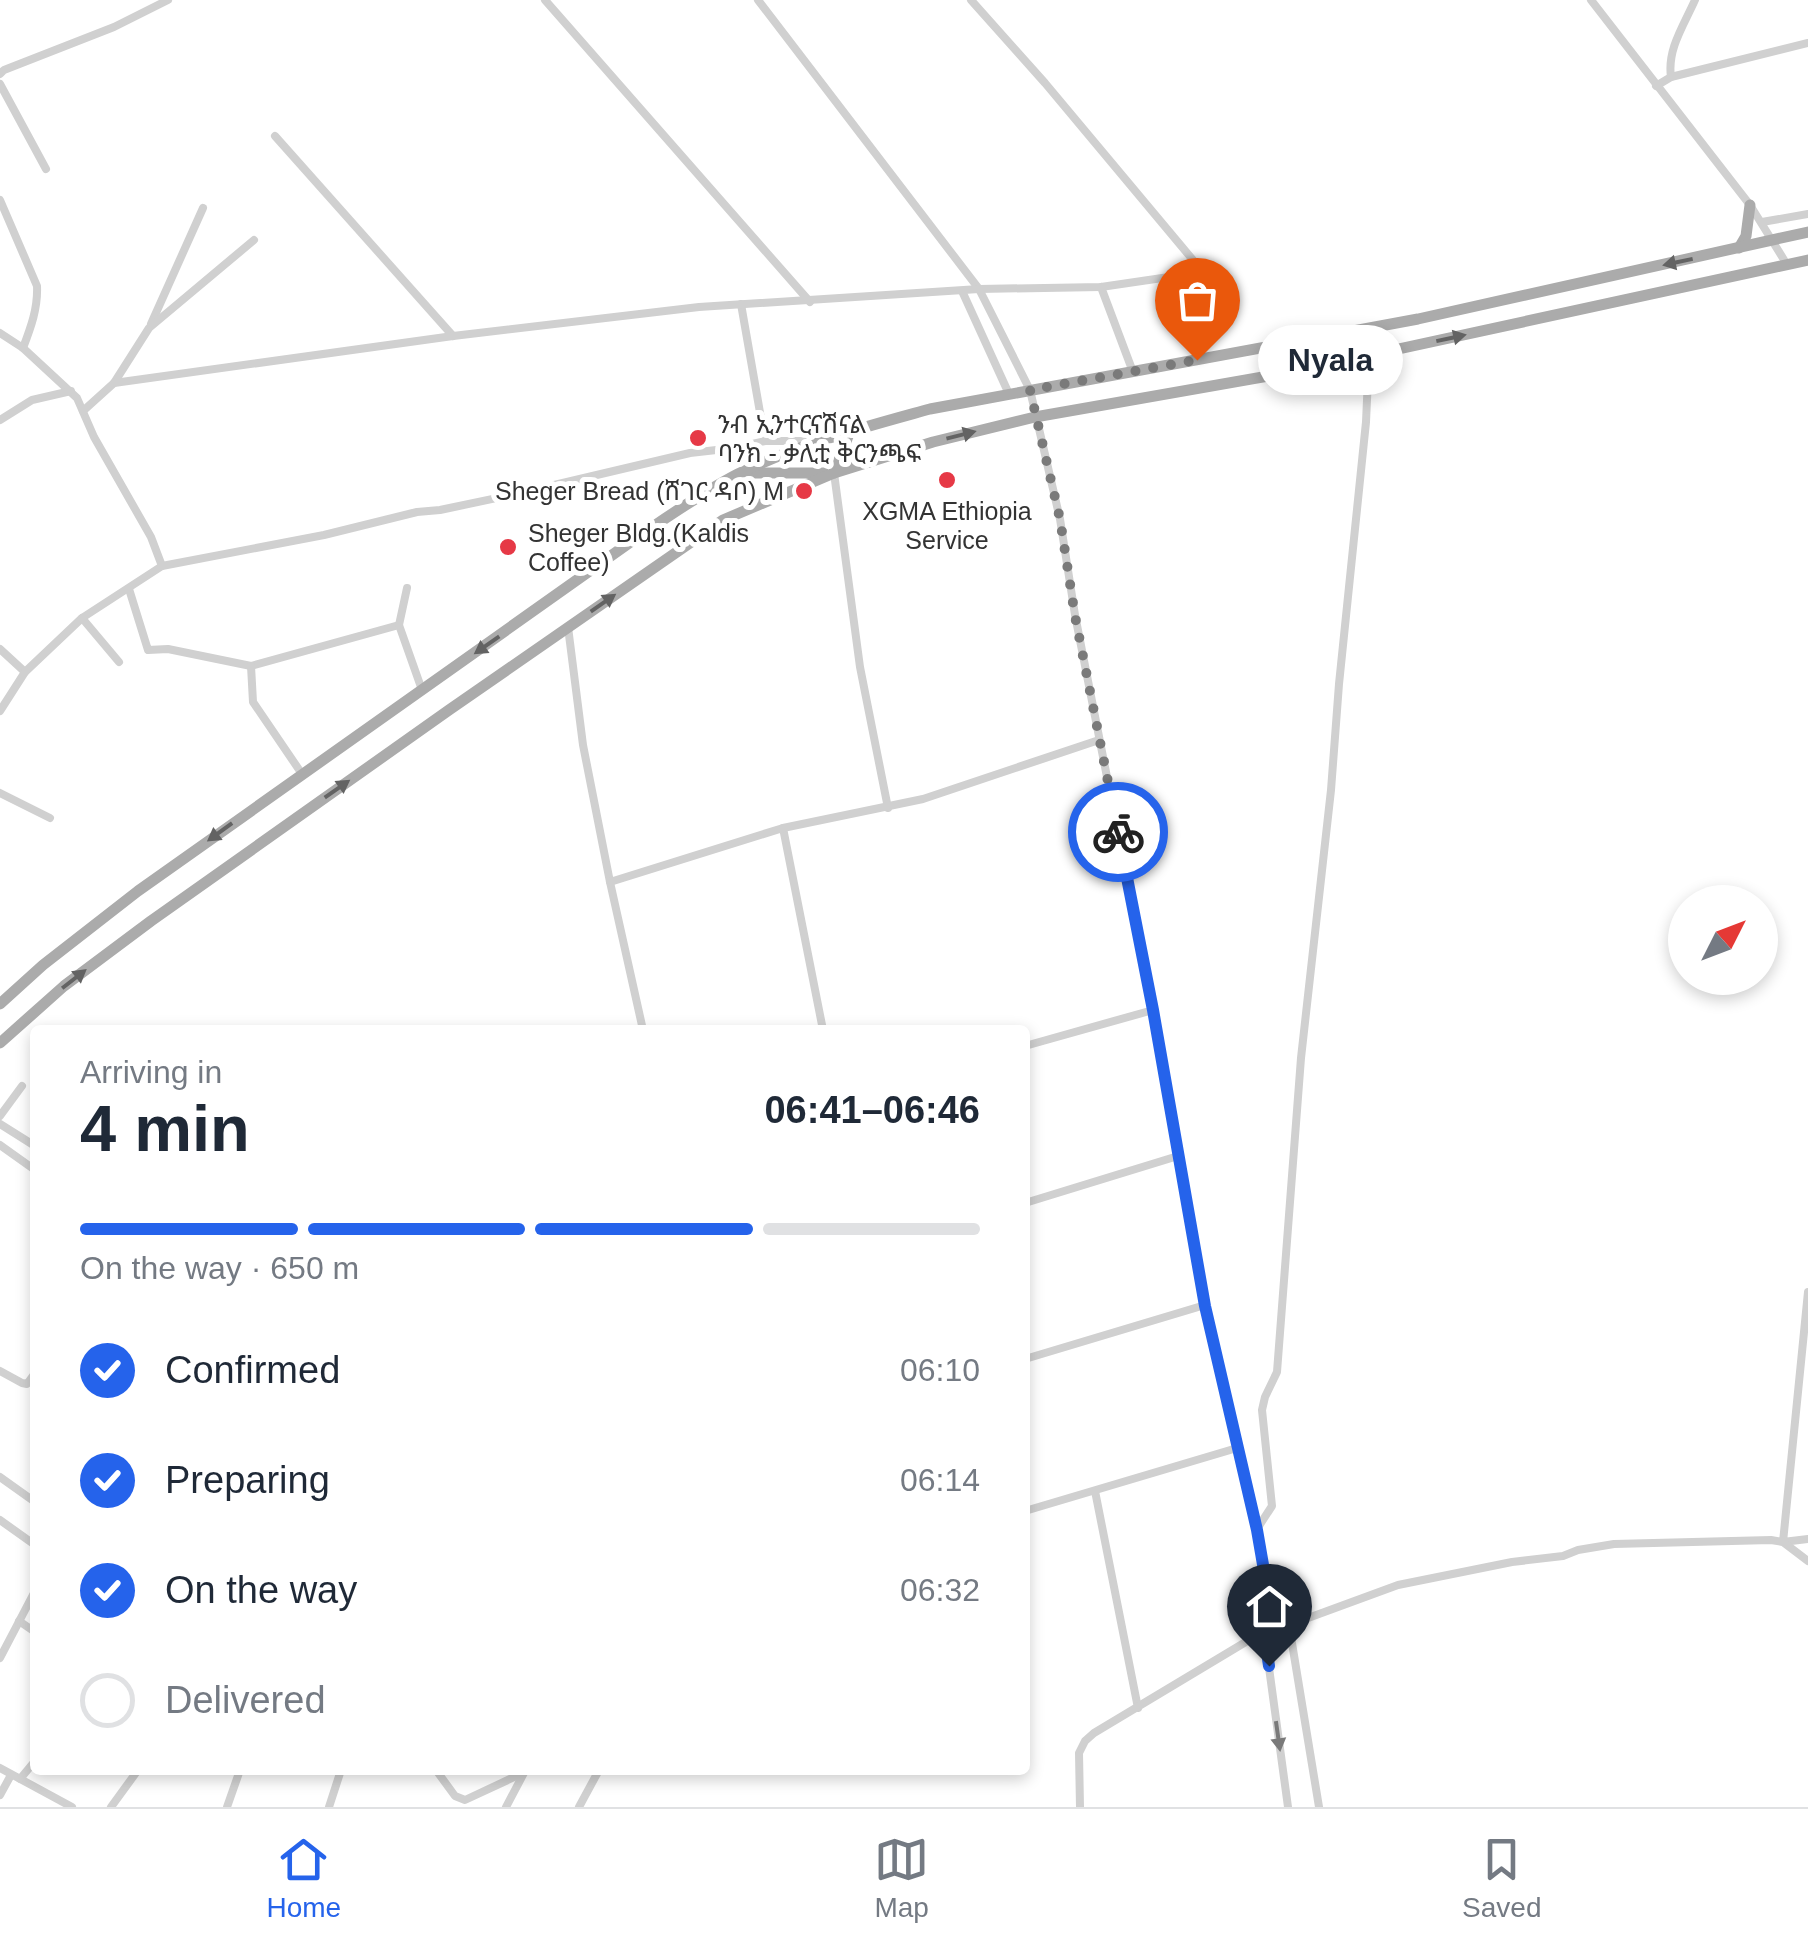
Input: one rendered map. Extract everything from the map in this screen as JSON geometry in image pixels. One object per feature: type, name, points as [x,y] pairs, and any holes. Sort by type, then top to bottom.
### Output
[{"type":"main road","points":[[1738,248],[1746,236],[1750,205]]},
{"type":"main road","points":[[0,1004],[43,964],[138,891],[639,536],[698,496],[788,452],[930,409],[1418,318],[1808,232]]},
{"type":"main road","points":[[0,1043],[64,986],[150,921],[723,520],[834,473],[934,442],[1035,418],[1368,356],[1808,260]]},
{"type":"main road","points":[[834,473],[850,431]]},
{"type":"main road","points":[[741,473],[834,473]]},
{"type":"street","points":[[1,71],[114,27],[168,0]]},
{"type":"street","points":[[545,0],[810,302]]},
{"type":"street","points":[[758,0],[979,290],[1030,390],[1060,519],[1205,1306],[1257,1530],[1270,1605],[1264,1631],[1288,1807]]},
{"type":"street","points":[[114,383],[453,336],[741,304],[1100,287],[1203,272],[971,0]]},
{"type":"street","points":[[1592,0],[1750,205],[1786,264]]},
{"type":"street","points":[[1671,77],[1671,52],[1696,0]]},
{"type":"street","points":[[1656,86],[1671,77],[1808,42]]},
{"type":"street","points":[[0,84],[46,168]]},
{"type":"street","points":[[275,136],[453,336]]},
{"type":"street","points":[[0,200],[37,286],[34,319],[23,348]]},
{"type":"street","points":[[83,411],[114,383],[149,328],[203,208]]},
{"type":"street","points":[[1762,222],[1808,214]]},
{"type":"street","points":[[149,328],[254,240]]},
{"type":"street","points":[[1100,287],[1133,372]]},
{"type":"street","points":[[962,291],[1009,394]]},
{"type":"street","points":[[741,304],[765,441]]},
{"type":"street","points":[[0,332],[71,391],[152,537],[162,566]]},
{"type":"street","points":[[1257,1530],[1272,1506],[1262,1410],[1278,1372],[1302,1058],[1366,422],[1368,356]]},
{"type":"street","points":[[0,420],[32,400],[71,391]]},
{"type":"street","points":[[0,712],[25,672],[82,618],[162,566],[516,494],[690,453],[765,441],[821,442]]},
{"type":"street","points":[[834,473],[860,667],[888,808]]},
{"type":"street","points":[[407,588],[399,625],[422,690]]},
{"type":"street","points":[[129,589],[148,650],[168,650],[251,666],[399,625]]},
{"type":"street","points":[[82,618],[118,662]]},
{"type":"street","points":[[568,627],[583,744],[642,1025]]},
{"type":"street","points":[[0,649],[25,672]]},
{"type":"street","points":[[251,666],[254,702],[302,774]]},
{"type":"street","points":[[610,882],[783,828],[923,799],[1099,740]]},
{"type":"street","points":[[0,793],[50,818]]},
{"type":"street","points":[[783,828],[822,1025]]},
{"type":"street","points":[[1030,1045],[1153,1010]]},
{"type":"street","points":[[0,1116],[22,1086]]},
{"type":"street","points":[[0,1124],[30,1143]]},
{"type":"street","points":[[0,1145],[30,1166]]},
{"type":"street","points":[[1030,1201],[1178,1156]]},
{"type":"street","points":[[1783,1542],[1808,1292]]},
{"type":"street","points":[[1030,1358],[1205,1306]]},
{"type":"street","points":[[0,1371],[22,1384],[30,1380]]},
{"type":"street","points":[[1798,1394],[1808,1388]]},
{"type":"street","points":[[1030,1510],[1238,1448]]},
{"type":"street","points":[[0,1477],[30,1498]]},
{"type":"street","points":[[1095,1491],[1138,1708]]},
{"type":"street","points":[[0,1521],[30,1542]]},
{"type":"street","points":[[1080,1807],[1079,1753],[1094,1733],[1264,1631],[1398,1586],[1593,1547],[1808,1538]]},
{"type":"street","points":[[1783,1542],[1808,1560]]},
{"type":"street","points":[[0,1658],[30,1600]]},
{"type":"street","points":[[1270,1605],[1289,1625],[1319,1807]]},
{"type":"street","points":[[19,1621],[30,1629]]},
{"type":"street","points":[[0,1795],[30,1765]]},
{"type":"street","points":[[0,1768],[72,1807]]},
{"type":"street","points":[[111,1807],[134,1775]]},
{"type":"street","points":[[226,1807],[238,1775]]},
{"type":"street","points":[[329,1807],[339,1775]]},
{"type":"street","points":[[440,1775],[456,1796],[465,1800],[517,1775]]},
{"type":"street","points":[[506,1807],[523,1775]]},
{"type":"street","points":[[579,1807],[596,1775]]},
{"type":"way so far","points":[[1118,832],[1060,519],[1030,390],[1197,360]]},
{"type":"place","name":"Nyala","points":[[1197,360]]},
{"type":"place","name":"ንብ ኢንተርናሽናል ባንክ - ቃሊቲ ቅርንጫፍ","points":[[698,438]]},
{"type":"place","name":"XGMA Ethiopia Service","points":[[947,480]]},
{"type":"place","name":"Sheger Bread (ሸገር ዳቦ) M","points":[[804,491]]},
{"type":"place","name":"Sheger Bldg.(Kaldis Coffee)","points":[[508,547]]},
{"type":"route","points":[[1118,832],[1205,1306],[1257,1530],[1270,1605],[1264,1631],[1269,1666]]}]
